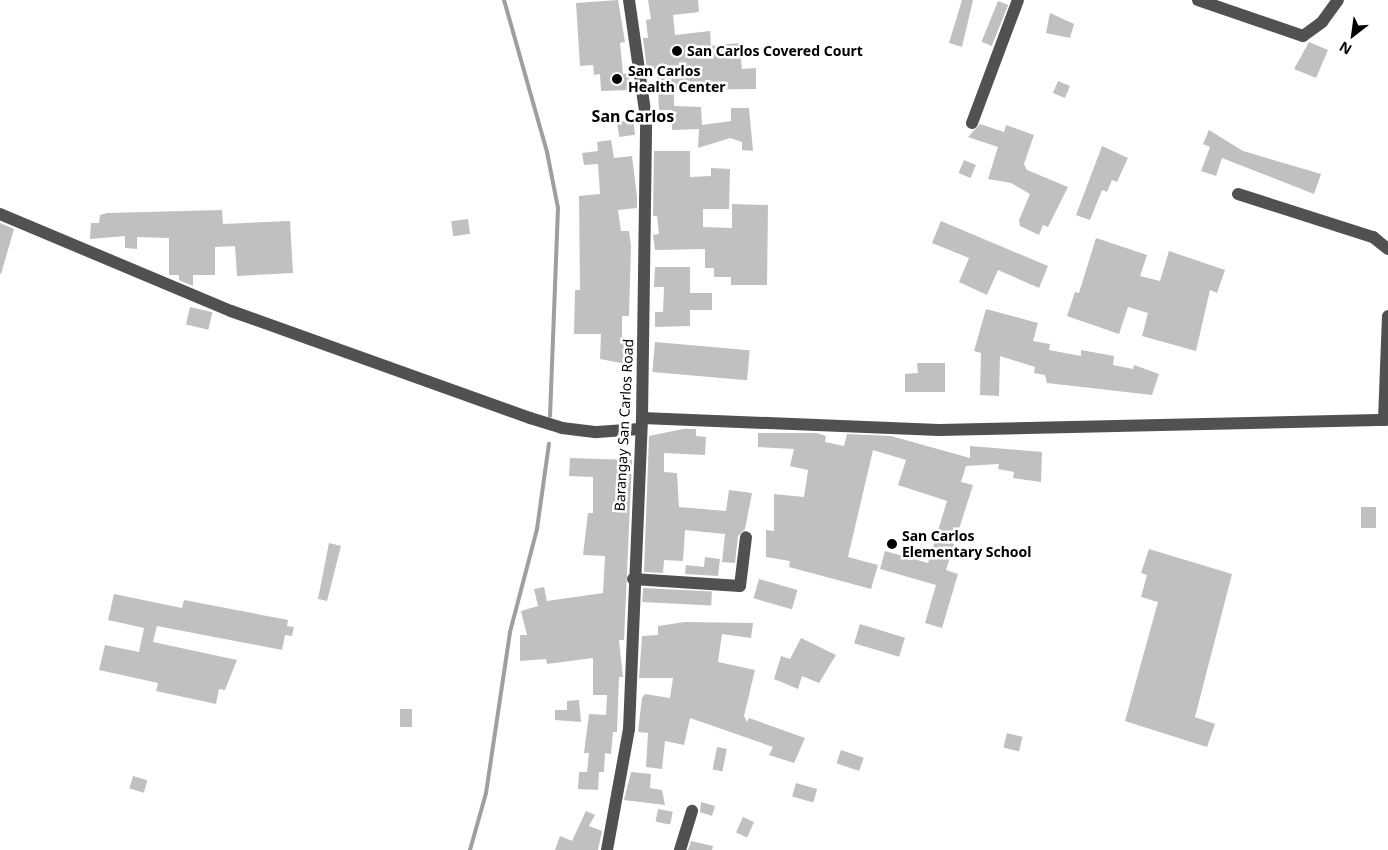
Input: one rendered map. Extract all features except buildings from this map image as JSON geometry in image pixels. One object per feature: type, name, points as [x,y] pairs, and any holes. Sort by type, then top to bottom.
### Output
[{"type":"street","name":"Barangay San Carlos Road","points":[[607,850],[629,729],[633,579],[641,423],[646,118],[629,0]]},
{"type":"street","points":[[972,123],[1018,0]]},
{"type":"street","points":[[1198,0],[1302,36],[1322,22],[1338,0]]},
{"type":"street","points":[[1238,194],[1373,238],[1388,248]]},
{"type":"street","points":[[0,214],[231,311],[530,418],[562,428],[597,432],[641,423],[939,430],[1386,420],[1388,316]]},
{"type":"street","points":[[633,579],[740,586],[746,537]]},
{"type":"street","points":[[680,850],[692,811]]},
{"type":"waterway","points":[[504,0],[547,152],[558,208],[550,416]]},
{"type":"waterway","points":[[470,850],[486,793],[510,632],[537,529],[549,444]]},
{"type":"place","name":"San Carlos Covered Court","points":[[677,51]]},
{"type":"place","name":"San Carlos Health Center","points":[[617,79]]},
{"type":"place","name":"San Carlos Elementary School","points":[[892,544]]},
{"type":"district","name":"San Carlos","points":[[633,116]]}]
